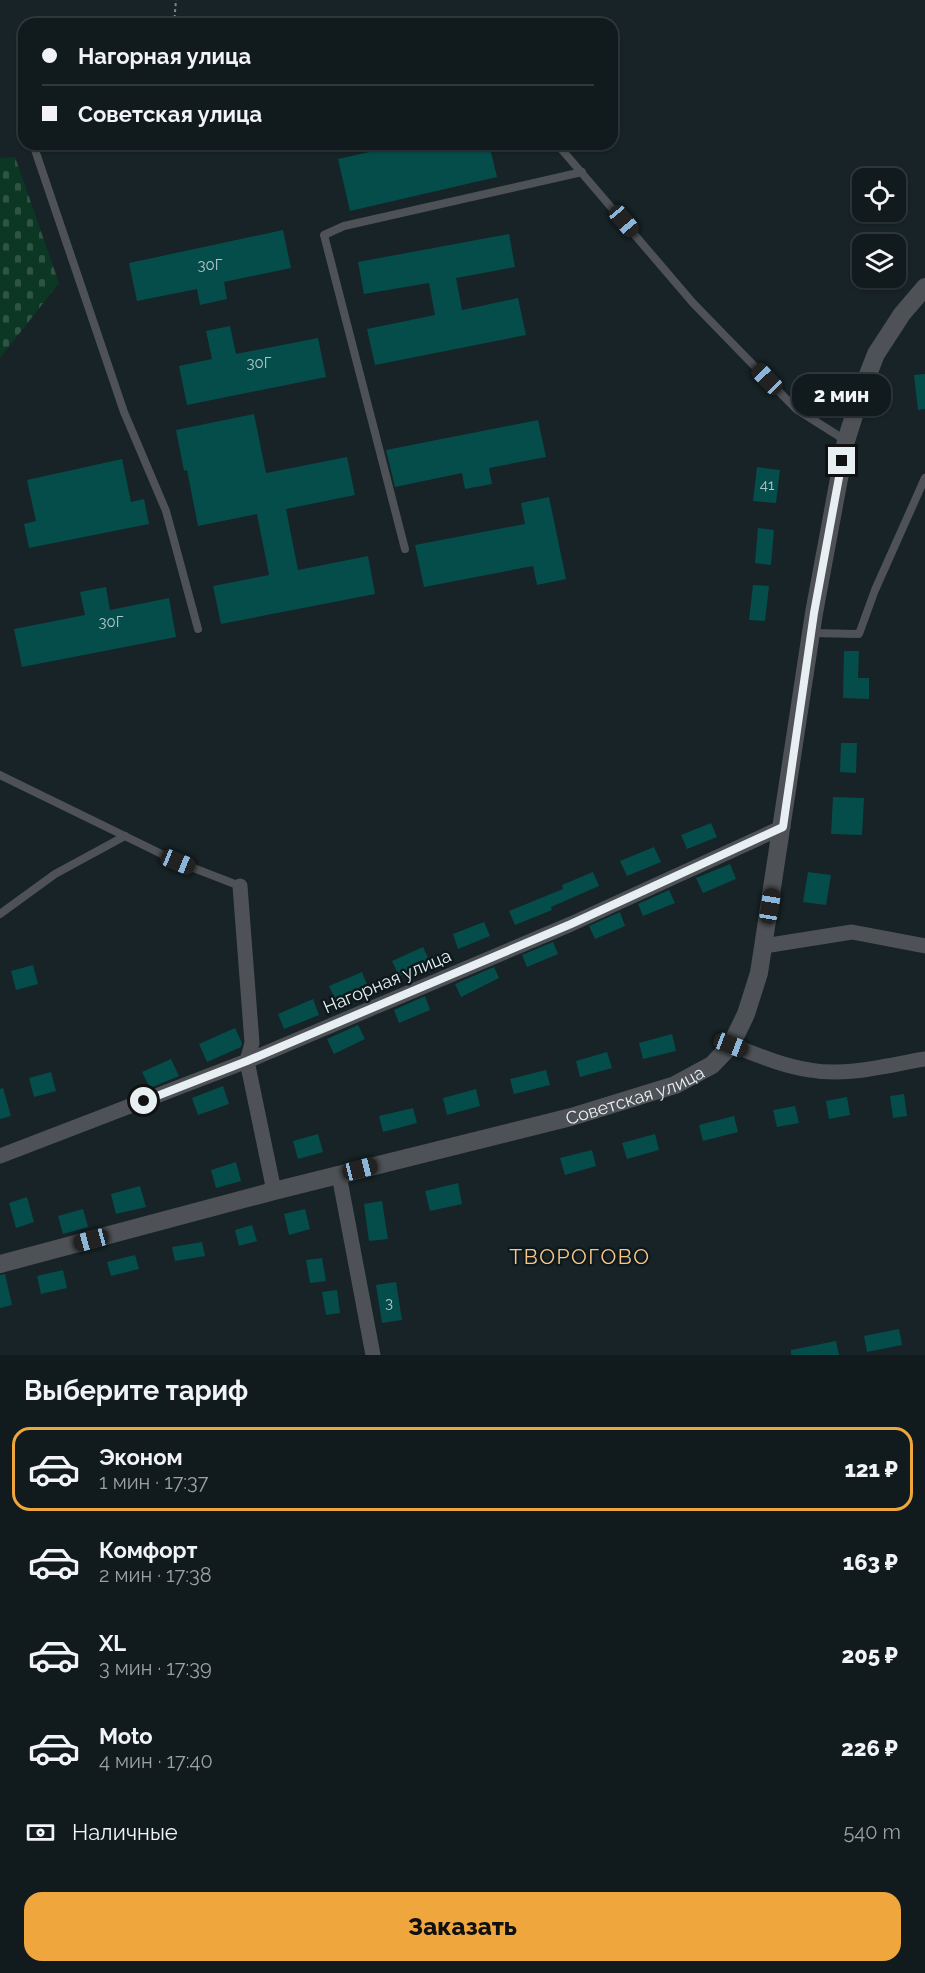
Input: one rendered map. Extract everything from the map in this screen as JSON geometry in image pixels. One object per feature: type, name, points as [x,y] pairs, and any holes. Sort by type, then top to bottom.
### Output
[{"type":"street","name":"Советская улица","points":[[0,1264],[274,1191],[572,1116],[675,1085],[712,1065],[731,1045],[746,1014],[759,973],[811,633],[846,441],[876,354],[902,314],[925,287]]},
{"type":"street","name":"Нагорная улица","points":[[0,1156],[247,1061],[571,924],[783,827]]},
{"type":"street","points":[[240,886],[252,1043],[247,1061],[274,1191]]},
{"type":"street","points":[[764,946],[852,932],[925,946]]},
{"type":"street","points":[[731,1045],[774,1061],[812,1071],[850,1071],[925,1059]]},
{"type":"street","points":[[339,1175],[373,1355]]},
{"type":"lane","points":[[35,150],[124,412],[166,511],[198,629]]},
{"type":"lane","points":[[562,150],[693,303],[796,410],[846,441]]},
{"type":"lane","points":[[405,549],[324,235],[344,226],[582,172]]},
{"type":"lane","points":[[811,633],[860,634],[875,590],[925,478]]},
{"type":"lane","points":[[0,775],[178,862],[240,886]]},
{"type":"lane","points":[[0,914],[56,874],[125,836]]},
{"type":"path","points":[[174,18],[176,0]]},
{"type":"green space","points":[[15,157],[59,283],[0,358],[0,158]]},
{"type":"building","points":[[378,150],[490,150],[497,177],[350,211],[338,159]]},
{"type":"building","points":[[283,230],[291,268],[224,282],[227,299],[200,305],[197,289],[137,301],[129,263]]},
{"type":"building","points":[[509,234],[515,267],[456,278],[462,310],[518,298],[526,335],[375,365],[367,329],[435,315],[429,283],[364,294],[358,262]]},
{"type":"building","points":[[230,326],[236,354],[318,338],[326,377],[187,405],[179,366],[212,359],[206,331]]},
{"type":"building","points":[[925,374],[925,409],[918,410],[914,375]]},
{"type":"building","points":[[254,414],[266,473],[347,457],[355,495],[286,509],[298,570],[368,556],[375,594],[221,624],[213,586],[269,575],[257,514],[198,526],[176,430]]},
{"type":"building","points":[[538,420],[546,457],[489,468],[492,484],[465,489],[462,473],[395,487],[386,450]]},
{"type":"building","points":[[122,459],[131,502],[144,499],[149,524],[29,548],[24,524],[36,521],[27,480]]},
{"type":"building","points":[[757,467],[780,470],[776,503],[753,501]]},
{"type":"building","points":[[549,497],[566,579],[537,585],[533,566],[424,587],[415,545],[525,524],[521,503]]},
{"type":"building","points":[[758,528],[774,530],[771,565],[755,563]]},
{"type":"building","points":[[753,585],[769,586],[765,621],[749,620]]},
{"type":"building","points":[[106,587],[110,610],[169,598],[176,637],[22,667],[14,629],[85,615],[80,592]]},
{"type":"building","points":[[844,651],[859,651],[858,678],[869,678],[869,699],[843,698]]},
{"type":"building","points":[[841,743],[857,743],[856,773],[840,772]]},
{"type":"building","points":[[833,797],[864,798],[862,835],[831,834]]},
{"type":"building","points":[[711,823],[717,837],[687,849],[681,835]]},
{"type":"building","points":[[654,847],[661,862],[627,876],[620,861]]},
{"type":"building","points":[[730,864],[736,879],[703,893],[696,878]]},
{"type":"building","points":[[593,872],[599,886],[551,907],[552,910],[515,925],[509,911],[563,889],[562,885]]},
{"type":"building","points":[[808,872],[831,875],[826,905],[803,902]]},
{"type":"building","points":[[669,890],[675,903],[643,916],[638,904]]},
{"type":"building","points":[[620,912],[625,926],[595,939],[589,926]]},
{"type":"building","points":[[484,922],[490,936],[458,949],[453,934]]},
{"type":"building","points":[[553,942],[558,954],[527,967],[522,955]]},
{"type":"building","points":[[423,947],[430,962],[399,976],[392,961]]},
{"type":"building","points":[[33,965],[38,984],[16,990],[11,971]]},
{"type":"building","points":[[494,967],[499,978],[461,997],[455,984]]},
{"type":"building","points":[[362,972],[368,987],[336,1001],[329,986]]},
{"type":"building","points":[[425,996],[430,1010],[399,1023],[394,1010]]},
{"type":"building","points":[[313,999],[319,1015],[284,1029],[278,1014]]},
{"type":"building","points":[[358,1025],[365,1039],[334,1054],[327,1039]]},
{"type":"building","points":[[235,1028],[242,1043],[241,1047],[207,1062],[199,1044]]},
{"type":"building","points":[[672,1034],[676,1051],[643,1059],[639,1043]]},
{"type":"building","points":[[607,1052],[612,1068],[580,1077],[576,1061]]},
{"type":"building","points":[[171,1059],[179,1076],[150,1088],[142,1072]]},
{"type":"building","points":[[546,1070],[550,1085],[514,1094],[510,1079]]},
{"type":"building","points":[[51,1072],[56,1091],[34,1097],[29,1078]]},
{"type":"building","points":[[223,1086],[229,1104],[198,1115],[192,1098]]},
{"type":"building","points":[[3,1088],[11,1116],[0,1119],[0,1089]]},
{"type":"building","points":[[476,1089],[480,1106],[447,1115],[443,1098]]},
{"type":"building","points":[[904,1094],[907,1116],[893,1118],[890,1096]]},
{"type":"building","points":[[847,1097],[850,1115],[829,1119],[826,1101]]},
{"type":"building","points":[[795,1106],[799,1123],[777,1127],[773,1110]]},
{"type":"building","points":[[413,1108],[417,1123],[383,1132],[379,1116]]},
{"type":"building","points":[[734,1116],[738,1132],[703,1141],[699,1125]]},
{"type":"building","points":[[318,1134],[323,1152],[298,1159],[293,1141]]},
{"type":"building","points":[[655,1134],[659,1150],[627,1159],[622,1143]]},
{"type":"building","points":[[592,1150],[596,1166],[565,1175],[560,1158]]},
{"type":"building","points":[[236,1162],[241,1181],[216,1188],[211,1170]]},
{"type":"building","points":[[458,1183],[462,1204],[430,1211],[425,1191]]},
{"type":"building","points":[[140,1186],[146,1207],[116,1214],[111,1194]]},
{"type":"building","points":[[27,1197],[34,1222],[16,1228],[9,1203]]},
{"type":"building","points":[[382,1201],[388,1239],[369,1241],[364,1204]]},
{"type":"building","points":[[83,1209],[88,1227],[63,1234],[58,1216]]},
{"type":"building","points":[[305,1209],[310,1229],[289,1235],[284,1214]]},
{"type":"building","points":[[252,1225],[257,1241],[239,1246],[235,1230]]},
{"type":"building","points":[[202,1242],[205,1256],[175,1261],[172,1247]]},
{"type":"building","points":[[135,1255],[139,1269],[111,1276],[107,1262]]},
{"type":"building","points":[[322,1258],[326,1281],[310,1283],[306,1260]]},
{"type":"building","points":[[63,1270],[67,1288],[41,1294],[37,1276]]},
{"type":"building","points":[[5,1274],[12,1305],[0,1308],[0,1275]]},
{"type":"building","points":[[396,1282],[402,1320],[382,1323],[376,1285]]},
{"type":"building","points":[[337,1290],[340,1313],[326,1315],[322,1292]]},
{"type":"building","points":[[899,1329],[902,1345],[867,1352],[864,1336]]},
{"type":"building","points":[[836,1341],[839,1355],[791,1355],[791,1350]]},
{"type":"district","name":"ТВОРОГОВО","points":[[580,1256]]},
{"type":"route","points":[[144,1101],[247,1061],[571,924],[783,827],[814,613],[842,461]]}]
